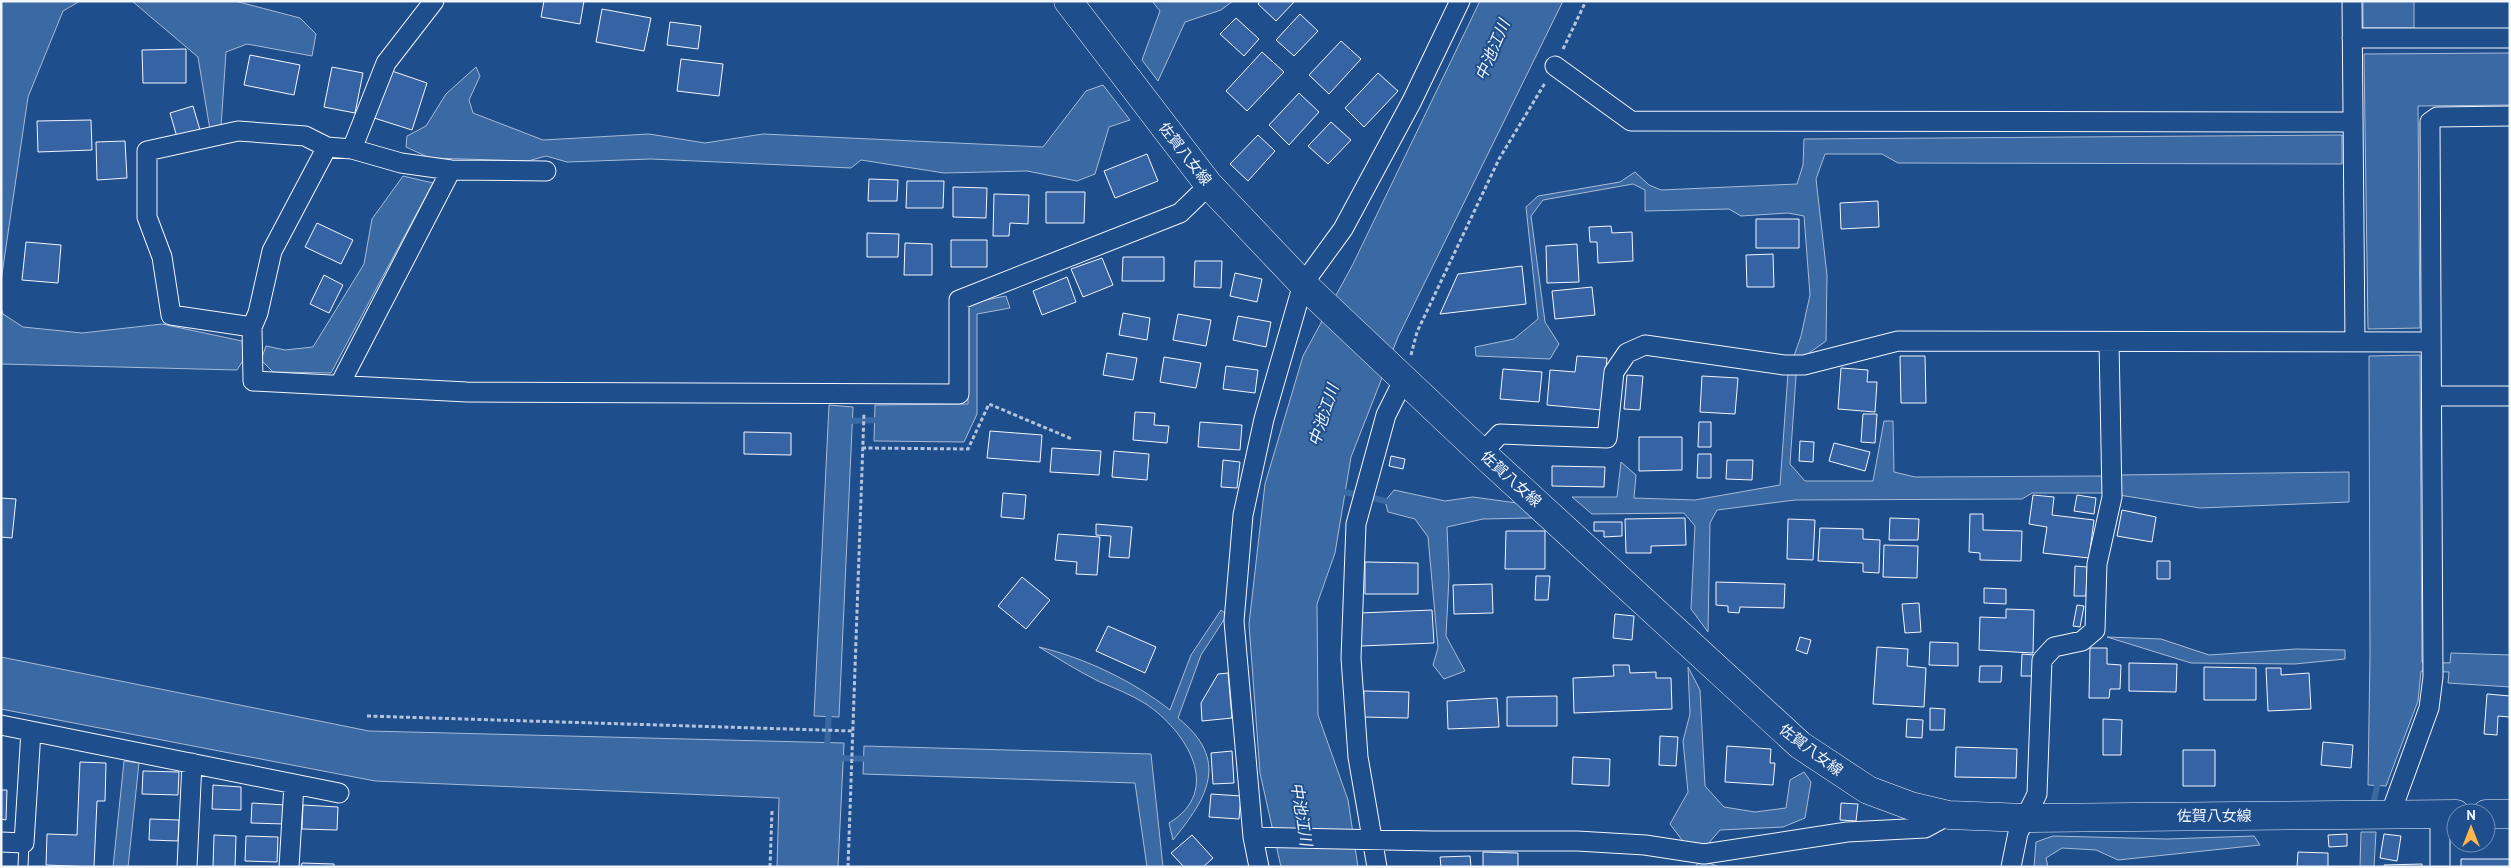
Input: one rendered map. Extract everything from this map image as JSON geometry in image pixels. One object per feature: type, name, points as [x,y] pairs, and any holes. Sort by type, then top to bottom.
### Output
[{"type":"main road","name":"佐賀八女線","points":[[1068,1],[1076,16],[1209,185],[1309,290],[1800,745],[1868,790],[1910,806],[1949,815],[2025,818],[2390,815]]},
{"type":"main road","points":[[2390,815],[2446,814]]},
{"type":"main road","points":[[2496,814],[2510,814]]},
{"type":"street","points":[[352,149],[386,63],[434,1]]},
{"type":"street","points":[[1258,867],[1234,621],[1243,516],[1264,419],[1309,290],[1412,101],[1460,1]]},
{"type":"street","points":[[2352,1],[2355,342]]},
{"type":"street","points":[[2352,38],[2510,38]]},
{"type":"street","points":[[1555,66],[1631,121],[2353,122]]},
{"type":"street","points":[[2390,815],[2429,708],[2433,668],[2430,122],[2437,116],[2510,116]]},
{"type":"street","points":[[252,327],[171,316],[162,257],[147,217],[147,152],[238,131],[305,136],[327,147],[352,149],[401,162],[451,170],[546,171]]},
{"type":"street","points":[[327,147],[272,251],[258,313],[252,327],[253,381],[467,392],[959,394],[959,300],[1180,213],[1209,185]]},
{"type":"street","points":[[340,384],[451,170]]},
{"type":"street","points":[[1482,452],[1500,434],[1607,438],[1614,372],[1627,352],[1645,345],[1784,365],[1804,365],[1898,341],[2432,342]]},
{"type":"street","points":[[2011,867],[2018,833],[2037,794],[2042,660],[2054,647],[2082,641],[2095,630],[2097,564],[2112,497],[2109,342]]},
{"type":"street","points":[[1377,867],[1374,840],[1358,757],[1352,658],[1356,524],[1386,415],[1400,375]]},
{"type":"street","points":[[2432,396],[2510,396]]},
{"type":"street","points":[[1,725],[339,793]]},
{"type":"street","points":[[1,842],[24,843],[31,731]]},
{"type":"street","points":[[188,867],[192,763]]},
{"type":"street","points":[[289,867],[294,784]]},
{"type":"street","points":[[1256,837],[1374,840],[1577,841],[1645,845],[1699,854],[1847,832],[1925,828],[1949,815]]},
{"type":"street","points":[[2440,867],[2446,827]]},
{"type":"lane","points":[[23,867],[24,843]]},
{"type":"path","points":[[1400,375],[1417,332],[1499,159],[1555,66],[1586,1]]},
{"type":"path","points":[[862,448],[968,449],[989,404],[1072,439]]},
{"type":"path","points":[[848,867],[864,415]]},
{"type":"path","points":[[367,716],[853,731]]},
{"type":"path","points":[[770,867],[772,811]]},
{"type":"water","points":[[1,1],[80,1],[63,11],[28,97],[1,281]]},
{"type":"water","points":[[132,1],[235,1],[300,18],[316,34],[312,56],[247,44],[226,52],[221,127],[210,130],[198,57]]},
{"type":"water","points":[[1152,1],[1233,1],[1221,10],[1185,22],[1158,81],[1142,60],[1160,11]]},
{"type":"water","name":"中池江川","points":[[1480,1],[1563,1],[1398,337],[1351,457],[1335,553],[1317,604],[1318,715],[1348,800],[1358,867],[1281,867],[1260,773],[1249,624],[1265,484],[1303,356],[1353,264]]},
{"type":"water","points":[[2363,1],[2414,1],[2414,28],[2363,28]]},
{"type":"water","points":[[2510,53],[2510,105],[2418,106],[2420,328],[2368,329],[2364,54]]},
{"type":"water","points":[[476,67],[480,76],[469,100],[473,113],[543,140],[649,134],[705,143],[763,134],[1043,147],[1086,91],[1103,85],[1130,120],[1109,127],[1095,174],[1077,181],[1027,171],[944,173],[861,160],[851,168],[651,159],[567,162],[546,156],[528,161],[430,158],[406,147],[407,136],[426,126],[446,94]]},
{"type":"water","points":[[2342,135],[2342,164],[1898,163],[1882,154],[1825,154],[1816,179],[1827,275],[1826,341],[1802,358],[1796,376],[1790,464],[1805,481],[1873,481],[1884,421],[1893,421],[1894,472],[1915,477],[2104,476],[2104,493],[2032,493],[2022,499],[1795,500],[1717,510],[1710,523],[1708,632],[1691,609],[1695,526],[1684,513],[1592,514],[1572,497],[1617,497],[1621,462],[1636,475],[1634,498],[1695,500],[1780,485],[1788,373],[1801,336],[1810,295],[1804,216],[1788,213],[1741,216],[1729,209],[1645,211],[1645,190],[1633,184],[1543,200],[1531,216],[1545,322],[1559,344],[1550,359],[1476,356],[1475,347],[1514,339],[1538,319],[1526,207],[1538,196],[1620,182],[1635,172],[1649,185],[1661,190],[1797,184],[1803,165],[1804,139]]},
{"type":"water","points":[[403,176],[433,183],[331,373],[273,372],[261,360],[266,346],[285,350],[313,347],[364,264],[372,219]]},
{"type":"water","points":[[1006,296],[1010,308],[977,314],[977,414],[964,442],[874,441],[875,405],[968,404],[967,314],[970,303]]},
{"type":"water","points":[[1,308],[3,314],[23,327],[82,333],[162,324],[242,341],[244,359],[237,370],[1,364]]},
{"type":"water","points":[[2420,355],[2422,662],[2450,663],[2451,653],[2510,655],[2510,687],[2448,683],[2449,672],[2421,671],[2418,701],[2386,786],[2368,785],[2370,655],[2369,356]]},
{"type":"water","points":[[829,405],[853,407],[839,717],[814,716]]},
{"type":"water","points":[[2349,472],[2349,502],[2200,508],[2119,495],[2118,475]]},
{"type":"water","points":[[1394,490],[1445,501],[1473,497],[1517,503],[1532,518],[1483,519],[1447,527],[1449,577],[1446,636],[1465,671],[1444,679],[1433,665],[1438,648],[1428,537],[1415,519],[1388,512],[1385,501]]},
{"type":"water","points":[[1221,610],[1227,615],[1201,655],[1178,718],[1194,734],[1204,749],[1208,764],[1208,779],[1204,794],[1196,809],[1173,840],[1169,823],[1185,810],[1194,794],[1196,778],[1193,761],[1174,729],[1146,704],[1098,681],[1039,647],[1074,657],[1108,672],[1140,689],[1170,710],[1191,655]]},
{"type":"water","points":[[2107,637],[2161,639],[2209,655],[2296,649],[2345,650],[2345,659],[2295,664],[2191,663]]},
{"type":"water","points":[[1,657],[369,731],[844,743],[838,867],[777,867],[779,798],[375,781],[1,709]]},
{"type":"water","points":[[1688,667],[1700,690],[1705,786],[1724,807],[1755,812],[1786,808],[1790,780],[1804,772],[1811,782],[1805,818],[1783,827],[1720,830],[1708,844],[1701,845],[1702,860],[1719,867],[1695,867],[1698,863],[1695,845],[1685,844],[1670,824],[1688,792],[1683,741],[1690,714]]},
{"type":"water","points":[[864,746],[1151,754],[1163,867],[1147,867],[1135,783],[863,774]]},
{"type":"water","points":[[124,761],[139,763],[128,867],[113,867]]},
{"type":"water","points":[[2361,832],[2376,832],[2374,867],[2360,867]]},
{"type":"water","points":[[2053,836],[2167,839],[2254,836],[2260,845],[2118,860],[2096,850],[2062,848],[2046,858],[2048,867],[2034,867],[2036,842]]},
{"type":"building","points":[[544,1],[584,1],[580,24],[541,17]]},
{"type":"building","points":[[1260,1],[1295,1],[1276,21],[1258,4]]},
{"type":"building","points":[[602,9],[651,18],[644,51],[596,42]]},
{"type":"building","points":[[1300,14],[1318,31],[1294,56],[1276,40]]},
{"type":"building","points":[[1236,18],[1259,39],[1244,56],[1220,34]]},
{"type":"building","points":[[670,22],[701,26],[698,49],[667,45]]},
{"type":"building","points":[[1341,41],[1361,59],[1329,94],[1309,75]]},
{"type":"building","points":[[186,49],[186,83],[143,83],[142,50]]},
{"type":"building","points":[[1262,52],[1284,72],[1247,111],[1226,91]]},
{"type":"building","points":[[250,55],[300,65],[294,95],[244,85]]},
{"type":"building","points":[[681,59],[723,64],[719,96],[677,91]]},
{"type":"building","points":[[332,67],[363,73],[355,113],[324,107]]},
{"type":"building","points":[[389,70],[427,83],[412,130],[374,118]]},
{"type":"building","points":[[1378,73],[1398,91],[1364,127],[1345,108]]},
{"type":"building","points":[[1299,93],[1319,112],[1289,145],[1269,125]]},
{"type":"building","points":[[193,106],[200,130],[177,137],[170,113]]},
{"type":"building","points":[[91,120],[92,150],[38,152],[37,121]]},
{"type":"building","points":[[1331,122],[1351,140],[1328,164],[1308,146]]},
{"type":"building","points":[[1258,135],[1275,151],[1248,181],[1230,164]]},
{"type":"building","points":[[125,141],[127,178],[97,180],[96,142]]},
{"type":"building","points":[[1147,154],[1158,181],[1115,198],[1104,171]]},
{"type":"building","points":[[869,179],[898,180],[897,201],[868,201]]},
{"type":"building","points":[[907,181],[944,181],[943,208],[906,208]]},
{"type":"building","points":[[953,187],[987,188],[986,218],[953,217]]},
{"type":"building","points":[[1046,192],[1085,192],[1084,223],[1046,223]]},
{"type":"building","points":[[994,194],[1029,195],[1028,224],[1010,223],[1009,236],[993,236]]},
{"type":"building","points":[[1878,201],[1879,227],[1841,229],[1840,203]]},
{"type":"building","points":[[1756,219],[1799,219],[1799,248],[1756,248]]},
{"type":"building","points":[[317,223],[353,240],[341,264],[305,247]]},
{"type":"building","points":[[1611,226],[1612,233],[1632,232],[1633,261],[1598,263],[1597,242],[1590,242],[1589,227]]},
{"type":"building","points":[[867,233],[899,234],[898,257],[867,257]]},
{"type":"building","points":[[951,240],[987,240],[987,267],[951,267]]},
{"type":"building","points":[[26,242],[61,245],[58,283],[22,280]]},
{"type":"building","points":[[905,243],[932,244],[932,275],[904,275]]},
{"type":"building","points":[[1577,244],[1579,282],[1547,283],[1546,246]]},
{"type":"building","points":[[1773,254],[1774,287],[1747,287],[1746,255]]},
{"type":"building","points":[[1123,257],[1164,257],[1164,281],[1122,281]]},
{"type":"building","points":[[1102,258],[1113,285],[1083,297],[1071,269]]},
{"type":"building","points":[[1195,261],[1222,261],[1221,288],[1194,287]]},
{"type":"building","points":[[1522,266],[1526,304],[1440,314],[1458,274]]},
{"type":"building","points":[[1235,273],[1262,279],[1257,302],[1230,296]]},
{"type":"building","points":[[324,275],[343,285],[329,313],[310,304]]},
{"type":"building","points":[[1067,277],[1076,302],[1042,315],[1033,291]]},
{"type":"building","points":[[1592,287],[1595,315],[1555,319],[1552,291]]},
{"type":"building","points":[[1123,313],[1150,318],[1147,340],[1119,335]]},
{"type":"building","points":[[1178,314],[1211,320],[1206,346],[1173,340]]},
{"type":"building","points":[[1238,316],[1271,322],[1266,347],[1233,340]]},
{"type":"building","points":[[1107,353],[1137,358],[1133,380],[1103,375]]},
{"type":"building","points":[[1577,356],[1607,358],[1602,410],[1547,405],[1550,370],[1575,372]]},
{"type":"building","points":[[1900,356],[1925,356],[1926,403],[1901,403]]},
{"type":"building","points":[[1164,357],[1201,363],[1196,388],[1160,382]]},
{"type":"building","points":[[1226,366],[1258,370],[1255,393],[1223,389]]},
{"type":"building","points":[[1841,368],[1868,370],[1867,382],[1877,382],[1875,412],[1838,409]]},
{"type":"building","points":[[1503,369],[1542,372],[1539,402],[1500,399]]},
{"type":"building","points":[[1627,375],[1643,376],[1640,410],[1624,409]]},
{"type":"building","points":[[1702,376],[1738,378],[1735,414],[1700,412]]},
{"type":"building","points":[[1135,412],[1155,413],[1154,425],[1169,426],[1167,443],[1133,440]]},
{"type":"building","points":[[1863,414],[1877,414],[1875,443],[1861,442]]},
{"type":"building","points":[[1200,422],[1242,425],[1240,450],[1198,447]]},
{"type":"building","points":[[1699,422],[1711,422],[1711,447],[1698,447]]},
{"type":"building","points":[[990,431],[1042,435],[1040,462],[987,458]]},
{"type":"building","points":[[744,432],[791,433],[791,455],[744,454]]},
{"type":"building","points":[[1639,437],[1682,437],[1682,470],[1639,471]]},
{"type":"building","points":[[1800,441],[1814,442],[1813,462],[1799,461]]},
{"type":"building","points":[[1834,443],[1870,452],[1865,471],[1829,461]]},
{"type":"building","points":[[1052,448],[1101,451],[1099,475],[1050,472]]},
{"type":"building","points":[[1114,451],[1149,454],[1147,480],[1112,477]]},
{"type":"building","points":[[1698,454],[1711,454],[1711,478],[1697,478]]},
{"type":"building","points":[[1391,456],[1405,459],[1403,469],[1389,466]]},
{"type":"building","points":[[1223,460],[1240,462],[1237,488],[1221,487]]},
{"type":"building","points":[[1727,460],[1753,460],[1752,480],[1726,479]]},
{"type":"building","points":[[1552,466],[1605,467],[1604,487],[1552,486]]},
{"type":"building","points":[[1003,493],[1026,495],[1024,519],[1001,517]]},
{"type":"building","points":[[2033,495],[2054,497],[2052,515],[2094,520],[2089,558],[2043,553],[2047,527],[2029,524]]},
{"type":"building","points":[[2077,495],[2096,498],[2094,514],[2074,511]]},
{"type":"building","points":[[1,498],[16,499],[12,538],[1,537]]},
{"type":"building","points":[[2122,510],[2156,517],[2152,542],[2117,536]]},
{"type":"building","points":[[1970,514],[1983,514],[1983,530],[2022,531],[2021,561],[1980,560],[1980,553],[1969,552]]},
{"type":"building","points":[[1685,518],[1686,545],[1651,546],[1651,553],[1626,553],[1625,519]]},
{"type":"building","points":[[1890,518],[1919,519],[1918,540],[1889,540]]},
{"type":"building","points":[[1788,519],[1815,520],[1813,560],[1787,559]]},
{"type":"building","points":[[1594,522],[1622,522],[1622,536],[1604,537],[1604,531],[1594,531]]},
{"type":"building","points":[[1096,524],[1132,527],[1129,558],[1109,557],[1111,536],[1096,535]]},
{"type":"building","points":[[1820,528],[1863,529],[1863,539],[1880,540],[1879,573],[1863,572],[1863,563],[1818,561]]},
{"type":"building","points":[[1506,531],[1545,531],[1545,569],[1505,569]]},
{"type":"building","points":[[1058,534],[1100,537],[1097,575],[1076,574],[1077,562],[1055,560]]},
{"type":"building","points":[[1884,545],[1918,546],[1917,578],[1883,577]]},
{"type":"building","points":[[2157,561],[2170,561],[2170,579],[2157,579]]},
{"type":"building","points":[[1365,562],[1418,563],[1418,594],[1365,594]]},
{"type":"building","points":[[2075,566],[2087,567],[2086,596],[2074,596]]},
{"type":"building","points":[[1536,576],[1550,576],[1548,600],[1535,600]]},
{"type":"building","points":[[1022,577],[1050,600],[1026,629],[998,606]]},
{"type":"building","points":[[1716,582],[1785,584],[1784,608],[1740,607],[1739,613],[1728,612],[1728,606],[1716,605]]},
{"type":"building","points":[[1492,584],[1493,613],[1454,614],[1453,585]]},
{"type":"building","points":[[1984,588],[2006,589],[2006,604],[1984,603]]},
{"type":"building","points":[[1919,603],[1921,632],[1905,633],[1902,604]]},
{"type":"building","points":[[2077,605],[2084,606],[2080,627],[2073,626]]},
{"type":"building","points":[[2006,609],[2034,610],[2033,653],[1979,650],[1980,617],[2006,618]]},
{"type":"building","points":[[1432,610],[1434,643],[1361,646],[1360,613]]},
{"type":"building","points":[[1615,614],[1634,616],[1632,640],[1613,638]]},
{"type":"building","points":[[1108,626],[1156,647],[1145,673],[1096,651]]},
{"type":"building","points":[[1800,637],[1811,640],[1807,654],[1796,650]]},
{"type":"building","points":[[1930,642],[1958,643],[1958,666],[1929,665]]},
{"type":"building","points":[[1877,647],[1908,649],[1907,666],[1926,668],[1924,707],[1873,704]]},
{"type":"building","points":[[2090,648],[2107,648],[2107,664],[2121,665],[2120,689],[2110,689],[2109,698],[2089,698]]},
{"type":"building","points":[[2022,654],[2034,655],[2033,676],[2021,676]]},
{"type":"building","points":[[2129,663],[2177,664],[2176,692],[2129,691]]},
{"type":"building","points":[[1613,665],[1629,665],[1630,673],[1656,672],[1656,678],[1671,678],[1672,709],[1574,713],[1573,678],[1614,676]]},
{"type":"building","points":[[1980,666],[2002,666],[2001,682],[1979,682]]},
{"type":"building","points":[[2204,667],[2256,668],[2256,700],[2204,700]]},
{"type":"building","points":[[2266,668],[2281,668],[2281,675],[2309,673],[2311,709],[2268,711]]},
{"type":"building","points":[[1228,673],[1232,718],[1202,721],[1201,703],[1218,674]]},
{"type":"building","points":[[1364,691],[1409,692],[1408,718],[1363,717]]},
{"type":"building","points":[[2487,694],[2510,696],[2510,717],[2498,716],[2497,735],[2484,734]]},
{"type":"building","points":[[1557,696],[1557,726],[1507,726],[1507,697]]},
{"type":"building","points":[[1497,698],[1499,727],[1448,729],[1447,701]]},
{"type":"building","points":[[1930,708],[1945,709],[1944,730],[1930,730]]},
{"type":"building","points":[[1907,719],[1923,720],[1922,738],[1906,737]]},
{"type":"building","points":[[2103,719],[2122,720],[2121,755],[2103,755]]},
{"type":"building","points":[[1660,736],[1678,737],[1676,766],[1659,765]]},
{"type":"building","points":[[2323,742],[2353,745],[2351,768],[2321,765]]},
{"type":"building","points":[[1727,746],[1771,749],[1770,763],[1775,763],[1773,785],[1725,782]]},
{"type":"building","points":[[1956,747],[2017,749],[2016,778],[1955,777]]},
{"type":"building","points":[[2183,750],[2215,750],[2215,786],[2183,786]]},
{"type":"building","points":[[1232,751],[1234,783],[1213,784],[1211,753]]},
{"type":"building","points":[[1573,757],[1610,759],[1609,786],[1572,784]]},
{"type":"building","points":[[80,762],[106,763],[105,801],[97,801],[94,867],[46,865],[47,834],[77,835]]},
{"type":"building","points":[[143,771],[179,772],[178,795],[142,794]]},
{"type":"building","points":[[213,785],[241,787],[241,810],[212,809]]},
{"type":"building","points":[[1,790],[7,790],[6,820],[1,819]]},
{"type":"building","points":[[1211,794],[1241,796],[1239,819],[1209,817]]},
{"type":"building","points":[[252,803],[285,805],[284,824],[251,823]]},
{"type":"building","points":[[1841,803],[1858,804],[1856,821],[1840,820]]},
{"type":"building","points":[[303,805],[338,807],[337,830],[302,829]]},
{"type":"building","points":[[150,819],[179,820],[178,841],[149,840]]},
{"type":"building","points":[[2347,834],[2347,846],[2329,847],[2328,835]]},
{"type":"building","points":[[2384,834],[2401,836],[2397,861],[2380,858]]},
{"type":"building","points":[[214,835],[236,836],[235,867],[213,867]]},
{"type":"building","points":[[1192,835],[1213,858],[1203,867],[1184,867],[1171,853]]},
{"type":"building","points":[[246,836],[278,837],[277,862],[245,861]]},
{"type":"building","points":[[1483,852],[1518,853],[1518,867],[1483,867]]},
{"type":"building","points":[[2298,852],[2328,853],[2328,867],[2297,867]]},
{"type":"building","points":[[1470,856],[1471,867],[1441,867],[1440,857]]},
{"type":"building","points":[[2461,859],[2510,859],[2510,867],[2461,867]]},
{"type":"building","points":[[302,863],[334,864],[334,867],[301,867]]},
{"type":"building","points":[[2422,864],[2422,867],[2384,867],[2384,865]]},
{"type":"waterway","points":[[846,421],[881,420]]},
{"type":"waterway","points":[[1338,491],[1354,494]]},
{"type":"waterway","points":[[1373,498],[1385,501]]},
{"type":"waterway","points":[[827,749],[829,709]]},
{"type":"waterway","points":[[836,758],[871,759]]},
{"type":"waterway","points":[[2372,809],[2379,777]]}]
